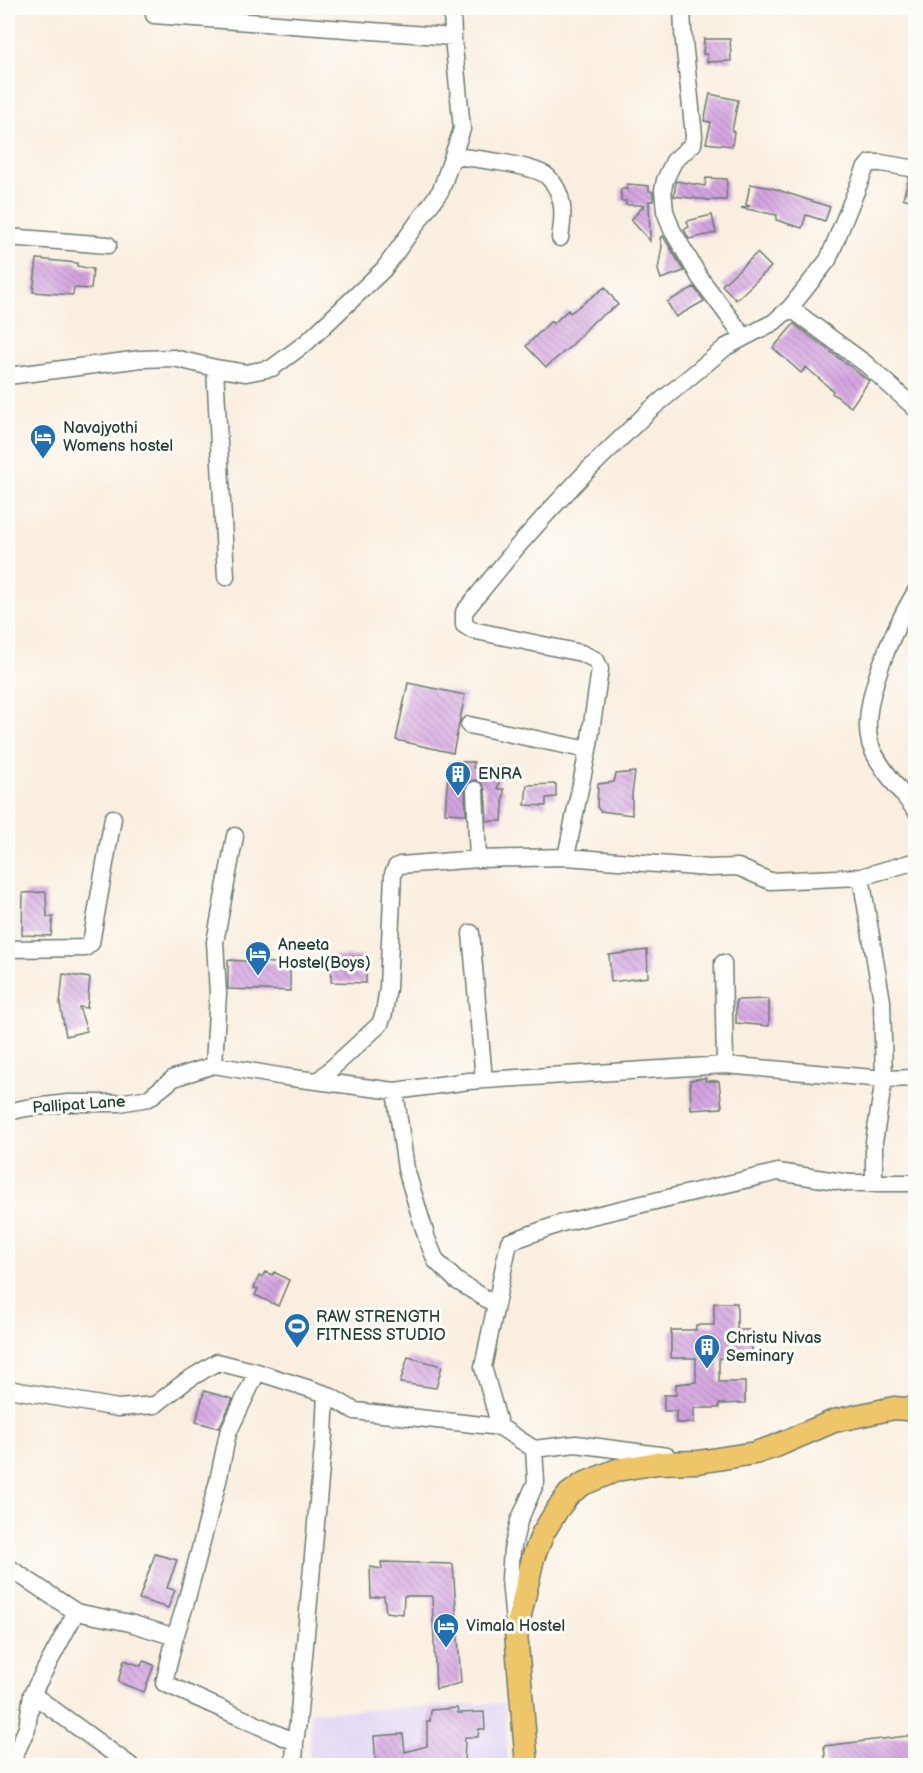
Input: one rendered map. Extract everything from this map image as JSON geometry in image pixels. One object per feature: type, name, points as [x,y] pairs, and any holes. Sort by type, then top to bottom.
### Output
[{"type":"main road","points":[[527,1766],[516,1633],[533,1558],[543,1533],[569,1494],[583,1484],[617,1470],[657,1463],[707,1461],[755,1454],[834,1421],[855,1415],[894,1408],[915,1410]]},
{"type":"street","points":[[155,8],[154,15],[453,37]]},
{"type":"street","points":[[8,376],[141,359],[174,358],[215,368],[246,372],[272,368],[307,342],[384,269],[441,190],[462,129],[452,8]]},
{"type":"street","points":[[682,8],[694,136],[693,144],[674,161],[666,180],[663,190],[665,211],[672,230],[700,278],[744,337]]},
{"type":"street","points":[[453,156],[519,166],[547,175],[560,195],[564,217],[560,238]]},
{"type":"street","points":[[566,857],[588,750],[600,669],[596,660],[581,653],[472,630],[464,625],[464,612],[517,547],[600,458],[650,410],[726,347],[774,322],[790,308],[828,260],[870,163],[915,169]]},
{"type":"street","points":[[8,237],[108,245]]},
{"type":"street","points":[[790,308],[866,364],[915,409]]},
{"type":"street","points":[[215,368],[226,577]]},
{"type":"street","points":[[915,591],[904,610],[883,662],[872,692],[868,718],[869,742],[875,755],[915,811]]},
{"type":"street","points":[[469,725],[588,750]]},
{"type":"street","points":[[475,790],[478,859]]},
{"type":"street","points":[[8,948],[85,948],[91,943],[113,818]]},
{"type":"street","points":[[235,836],[215,942],[218,993],[214,1065],[395,1091],[484,1080],[725,1065],[884,1079],[915,1078]]},
{"type":"street","points":[[318,1081],[380,1023],[384,1013],[388,988],[393,873],[400,865],[478,859],[566,857],[708,868],[738,867],[770,881],[861,877],[915,861]]},
{"type":"street","points":[[861,877],[882,1001],[884,1079],[874,1142],[874,1183]]},
{"type":"street","points":[[471,933],[484,1080]]},
{"type":"street","points":[[723,963],[725,1065]]},
{"type":"street","name":"Pallipat Lane","points":[[8,1112],[68,1103],[118,1103],[149,1098],[174,1078],[214,1065]]},
{"type":"street","points":[[395,1091],[406,1169],[436,1261],[457,1281],[496,1305]]},
{"type":"street","points":[[500,1427],[483,1367],[509,1242],[562,1223],[778,1172],[849,1183],[915,1183]]},
{"type":"street","points":[[8,1389],[118,1408],[155,1405],[186,1381],[217,1362],[326,1394],[355,1411],[500,1427],[534,1449],[576,1444],[707,1461]]},
{"type":"street","points":[[257,1372],[228,1433],[218,1481],[164,1683],[295,1742]]},
{"type":"street","points":[[294,1766],[326,1394]]},
{"type":"street","points":[[516,1633],[510,1579],[512,1550],[519,1521],[536,1482],[534,1449]]},
{"type":"street","points":[[8,1567],[75,1612],[130,1623],[175,1636]]},
{"type":"street","points":[[10,1766],[27,1728],[32,1694],[75,1612]]},
{"type":"street","points":[[32,1694],[131,1766]]},
{"type":"shaded area","points":[[504,1703],[508,1765],[309,1766],[310,1712]]},
{"type":"building","points":[[704,39],[730,39],[731,61],[707,62],[707,54],[703,54]]},
{"type":"building","points":[[710,94],[738,100],[732,131],[734,132],[732,146],[706,143],[711,122],[704,121]]},
{"type":"building","points":[[706,178],[727,179],[726,200],[674,196],[676,181],[705,186]]},
{"type":"building","points":[[909,178],[915,179],[915,202],[903,198]]},
{"type":"building","points":[[627,184],[649,186],[649,191],[653,192],[653,201],[649,201],[650,241],[631,220],[644,205],[626,205],[626,201],[621,201],[621,189],[627,189]]},
{"type":"building","points":[[750,184],[772,188],[830,207],[825,221],[806,215],[802,228],[776,220],[777,215],[741,208],[750,206],[746,205]]},
{"type":"building","points":[[712,215],[716,233],[689,239],[684,229],[689,227],[687,221]]},
{"type":"building","points":[[663,236],[684,271],[661,279],[658,270],[662,246],[660,238]]},
{"type":"building","points":[[757,253],[771,267],[736,300],[722,285]]},
{"type":"building","points":[[37,259],[77,263],[77,266],[93,269],[91,289],[74,288],[73,295],[33,292]]},
{"type":"building","points":[[605,287],[618,305],[594,321],[572,345],[546,367],[526,346],[551,321],[553,324],[568,310],[570,313]]},
{"type":"building","points":[[694,287],[704,301],[676,317],[667,302]]},
{"type":"building","points":[[794,324],[869,381],[851,407],[832,393],[833,391],[806,367],[801,373],[773,348]]},
{"type":"building","points":[[408,683],[465,695],[453,753],[396,740]]},
{"type":"building","points":[[449,762],[474,762],[473,768],[504,766],[497,789],[504,789],[502,821],[487,821],[485,789],[480,781],[475,780],[465,786],[466,814],[445,813]]},
{"type":"building","points":[[635,772],[632,815],[600,811],[597,807],[598,784],[614,782],[616,774]]},
{"type":"building","points":[[556,784],[556,797],[546,798],[546,806],[525,805],[527,785]]},
{"type":"building","points":[[46,892],[47,917],[53,917],[51,936],[22,935],[23,893]]},
{"type":"building","points":[[647,950],[648,977],[611,982],[609,955]]},
{"type":"building","points":[[332,956],[366,957],[366,983],[331,982]]},
{"type":"building","name":"Aneeta Hostel(Boys)","points":[[228,960],[290,964],[290,991],[228,989]]},
{"type":"building","points":[[63,974],[90,978],[87,1008],[79,1007],[87,1031],[66,1036],[60,1004]]},
{"type":"building","points":[[769,999],[769,1026],[736,1023],[736,1000]]},
{"type":"building","points":[[706,1078],[705,1081],[719,1081],[722,1108],[691,1110],[690,1080]]},
{"type":"building","points":[[265,1272],[272,1275],[274,1272],[289,1280],[278,1306],[255,1295],[258,1289],[254,1288],[259,1276],[262,1277]]},
{"type":"building","name":"Christu Nivas Seminary","points":[[714,1303],[737,1303],[737,1330],[752,1330],[752,1357],[719,1358],[719,1382],[745,1382],[745,1403],[719,1404],[719,1408],[694,1408],[694,1423],[676,1423],[676,1411],[664,1411],[664,1395],[676,1395],[676,1384],[696,1382],[696,1358],[671,1358],[671,1330],[696,1330],[696,1325],[714,1325]]},
{"type":"building","points":[[408,1357],[442,1366],[436,1388],[400,1383]]},
{"type":"building","points":[[204,1391],[233,1399],[219,1428],[196,1422]]},
{"type":"building","points":[[155,1554],[177,1560],[167,1588],[175,1590],[168,1608],[139,1599]]},
{"type":"building","name":"Vimala Hostel","points":[[381,1562],[453,1564],[461,1683],[436,1689],[432,1596],[404,1596],[403,1614],[386,1612],[384,1596],[371,1598],[370,1567],[382,1569]]},
{"type":"building","points":[[124,1660],[141,1666],[143,1661],[154,1665],[144,1692],[118,1682]]},
{"type":"building","points":[[457,1708],[458,1713],[484,1712],[485,1729],[479,1729],[478,1737],[465,1737],[464,1766],[376,1766],[374,1736],[403,1734],[405,1752],[427,1746],[427,1721],[430,1721],[431,1710]]},
{"type":"building","points":[[915,1735],[915,1766],[826,1766],[824,1746]]},
{"type":"place","name":"Navajyothi Womens hostel","points":[[43,460]]},
{"type":"place","name":"ENRA","points":[[458,797]]},
{"type":"place","name":"Aneeta Hostel(Boys)","points":[[258,977]]},
{"type":"place","name":"RAW STRENGTH FITNESS STUDIO","points":[[297,1349]]},
{"type":"place","name":"Christu Nivas Seminary","points":[[707,1370]]},
{"type":"place","name":"Vimala Hostel","points":[[446,1649]]}]
